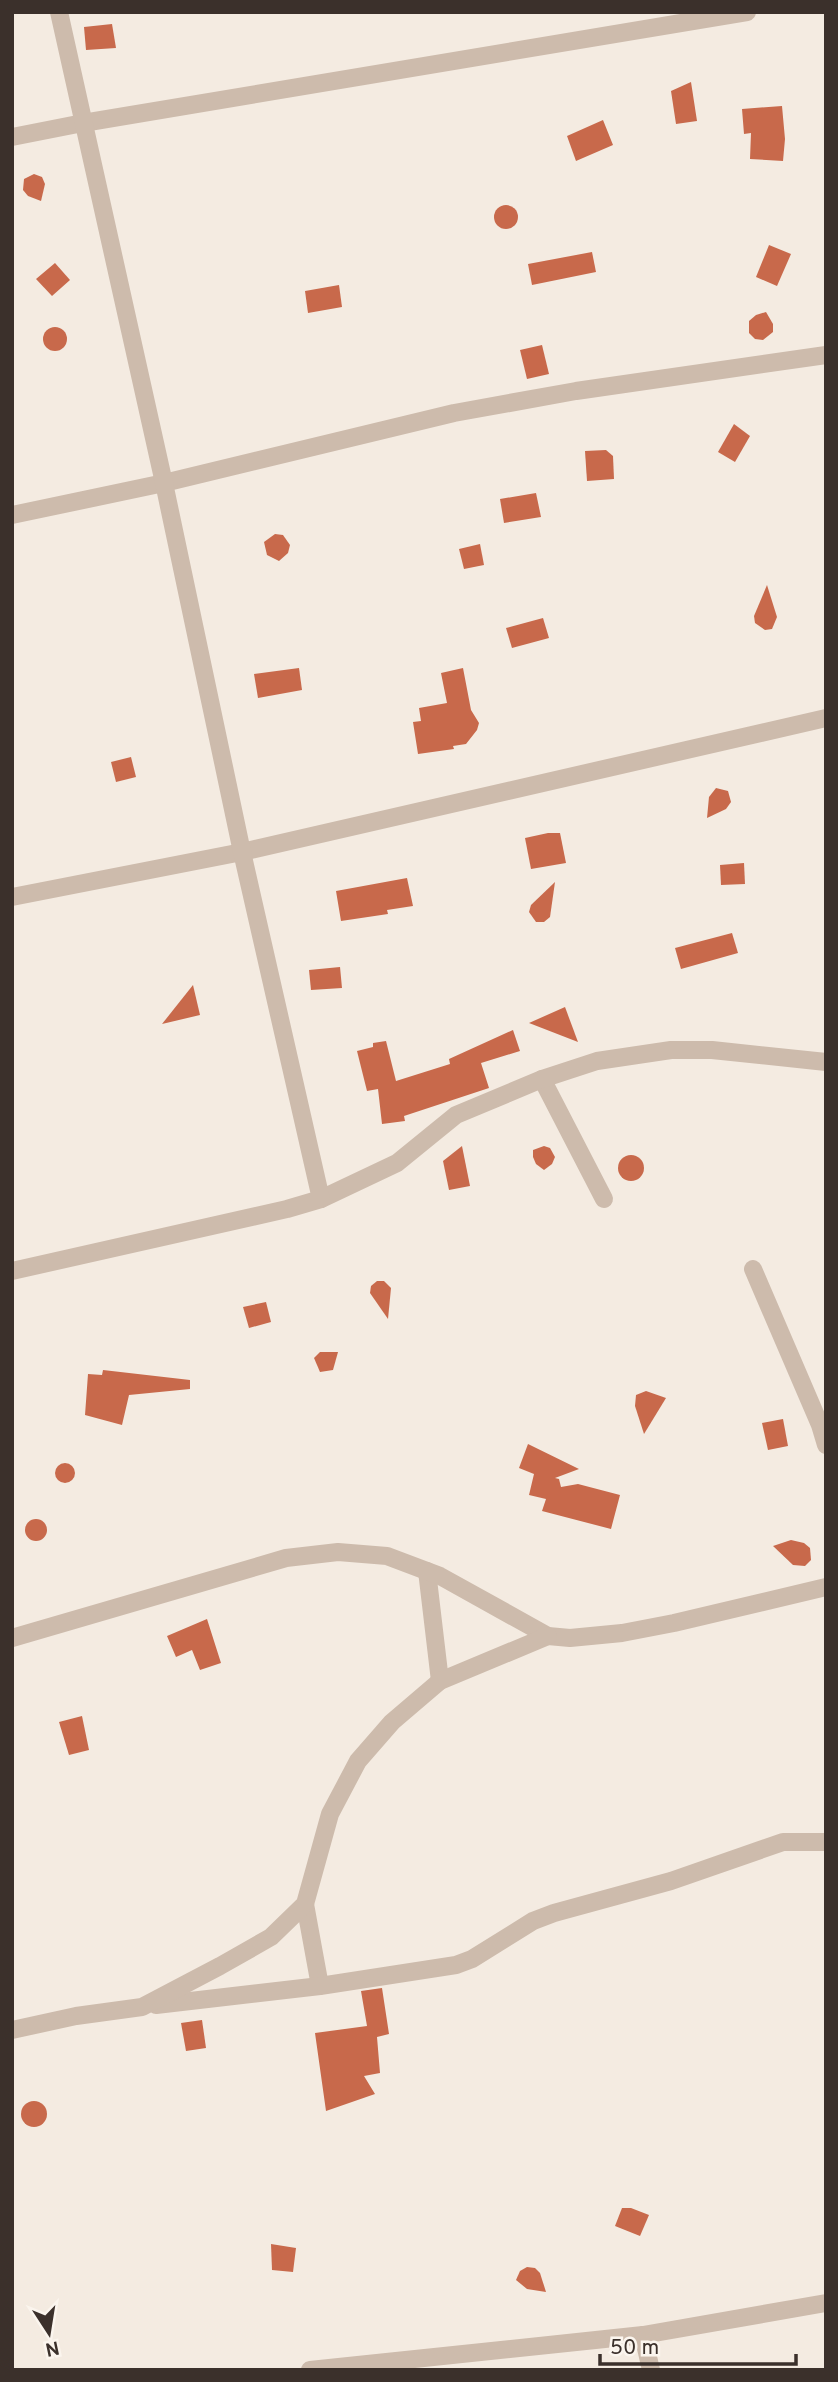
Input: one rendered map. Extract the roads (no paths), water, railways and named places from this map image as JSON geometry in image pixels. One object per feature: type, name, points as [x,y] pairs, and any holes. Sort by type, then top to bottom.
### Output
[{"type":"street","points":[[59,12],[164,483],[242,852],[321,1199]]},
{"type":"street","points":[[12,137],[747,12]]},
{"type":"street","points":[[12,515],[164,483],[454,413],[576,391],[826,355]]},
{"type":"street","points":[[12,897],[242,852],[826,718]]},
{"type":"street","points":[[12,1271],[321,1199],[397,1163],[456,1115],[542,1079],[597,1061],[671,1050],[712,1050],[826,1062]]},
{"type":"street","points":[[542,1079],[604,1199]]},
{"type":"street","points":[[753,1269],[820,1424],[826,1445]]},
{"type":"street","points":[[12,1638],[286,1558],[338,1552],[387,1556],[428,1571],[548,1636],[570,1638],[622,1633],[826,1587]]},
{"type":"street","points":[[428,1571],[440,1681]]},
{"type":"street","points":[[320,1986],[305,1904],[330,1814],[358,1761],[391,1722],[440,1681],[548,1636]]},
{"type":"street","points":[[12,2031],[76,2016],[320,1986],[456,1965],[472,1959],[533,1921],[554,1913],[671,1881],[783,1842],[826,1842]]},
{"type":"street","points":[[142,2007],[271,1937],[305,1904]]},
{"type":"street","points":[[310,2370],[643,2335],[826,2303]]},
{"type":"street","points":[[643,2335],[651,2370]]}]
